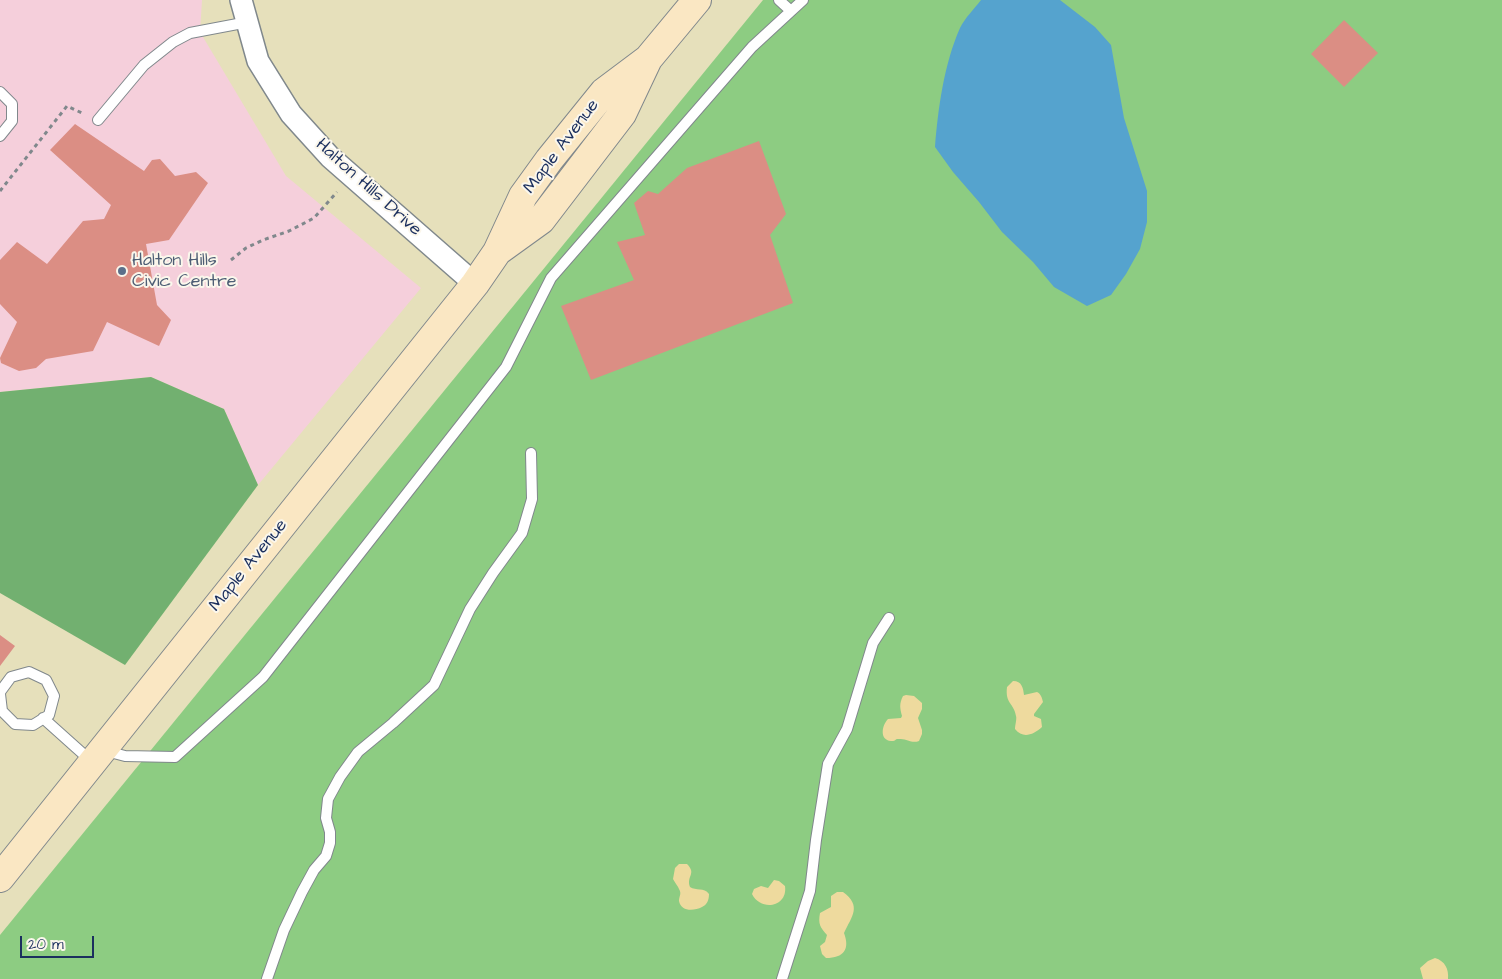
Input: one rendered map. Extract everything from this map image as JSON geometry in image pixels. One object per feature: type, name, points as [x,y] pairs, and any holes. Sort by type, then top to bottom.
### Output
[{"type":"main road","name":"Maple Avenue","points":[[0,878],[474,284],[497,252],[523,196],[549,160],[604,92],[648,59],[697,0]]},
{"type":"street","name":"Halton Hills Drive","points":[[241,0],[258,62],[292,114],[330,157],[474,284]]},
{"type":"lane","points":[[779,0],[791,12]]},
{"type":"lane","points":[[43,718],[97,756],[175,757],[263,677],[506,367],[551,278],[752,47],[803,0]]},
{"type":"lane","points":[[98,120],[144,65],[173,42],[190,33],[248,22]]},
{"type":"lane","points":[[0,92],[12,104],[12,121],[0,136]]},
{"type":"lane","points":[[267,979],[284,930],[302,892],[314,870],[326,856],[330,843],[330,832],[326,818],[328,799],[358,752],[434,685],[470,609],[492,573],[522,533],[532,499],[531,453]]},
{"type":"lane","points":[[782,979],[810,891],[828,764],[848,729],[873,643],[889,618]]},
{"type":"lane","points":[[29,672],[46,680],[54,696],[49,715],[34,725],[15,724],[2,711],[0,693],[11,676],[29,672]]},
{"type":"path","points":[[0,191],[67,106],[98,120]]},
{"type":"path","points":[[231,260],[246,248],[289,231],[314,218],[351,176]]},
{"type":"shaded area","points":[[0,0],[202,0],[200,32],[286,176],[421,288],[258,485],[224,409],[151,377],[0,392]]},
{"type":"green space","points":[[763,0],[1502,0],[1502,979],[0,979],[0,935]]},
{"type":"green space","points":[[151,377],[224,409],[258,485],[125,665],[0,593],[0,392]]},
{"type":"sand","points":[[1013,681],[1020,684],[1024,695],[1037,692],[1042,698],[1043,702],[1034,716],[1041,719],[1042,727],[1032,734],[1021,734],[1015,729],[1016,716],[1007,697],[1007,687]]},
{"type":"sand","points":[[903,696],[914,696],[922,703],[922,709],[918,718],[922,734],[919,741],[916,742],[902,739],[887,740],[883,735],[884,725],[888,719],[901,718],[901,701]]},
{"type":"sand","points":[[679,864],[687,864],[690,867],[690,887],[709,894],[709,898],[704,906],[688,910],[680,905],[680,891],[673,879],[675,868]]},
{"type":"sand","points":[[774,880],[779,881],[785,886],[785,893],[782,899],[773,905],[767,905],[756,900],[752,894],[754,889],[761,886],[768,888]]},
{"type":"sand","points":[[837,892],[843,892],[849,897],[854,911],[844,933],[846,948],[844,952],[832,958],[826,958],[822,954],[820,946],[825,942],[827,935],[820,925],[820,913],[831,907],[831,896]]},
{"type":"sand","points":[[1435,958],[1446,966],[1448,979],[1423,979],[1420,968]]},
{"type":"water","points":[[981,0],[1060,0],[1095,27],[1111,45],[1124,118],[1147,191],[1147,222],[1140,249],[1111,295],[1087,306],[1054,287],[1033,262],[1002,232],[935,147],[940,102],[954,42],[967,17]]},
{"type":"building","points":[[1344,20],[1378,53],[1344,87],[1311,54]]},
{"type":"building","points":[[75,124],[144,171],[152,160],[160,159],[175,176],[196,172],[208,183],[169,240],[146,244],[157,305],[171,320],[159,346],[107,322],[93,351],[46,359],[36,368],[19,371],[1,363],[0,358],[17,322],[0,304],[0,260],[17,242],[47,264],[83,221],[104,219],[111,205],[50,150]]},
{"type":"building","points":[[759,141],[786,214],[770,235],[793,303],[591,380],[561,306],[634,280],[617,242],[645,235],[634,203],[648,191],[658,194],[687,168]]},
{"type":"building","points":[[0,635],[15,646],[0,666]]},
{"type":"place","name":"Halton Hills Civic Centre","points":[[122,271]]}]
